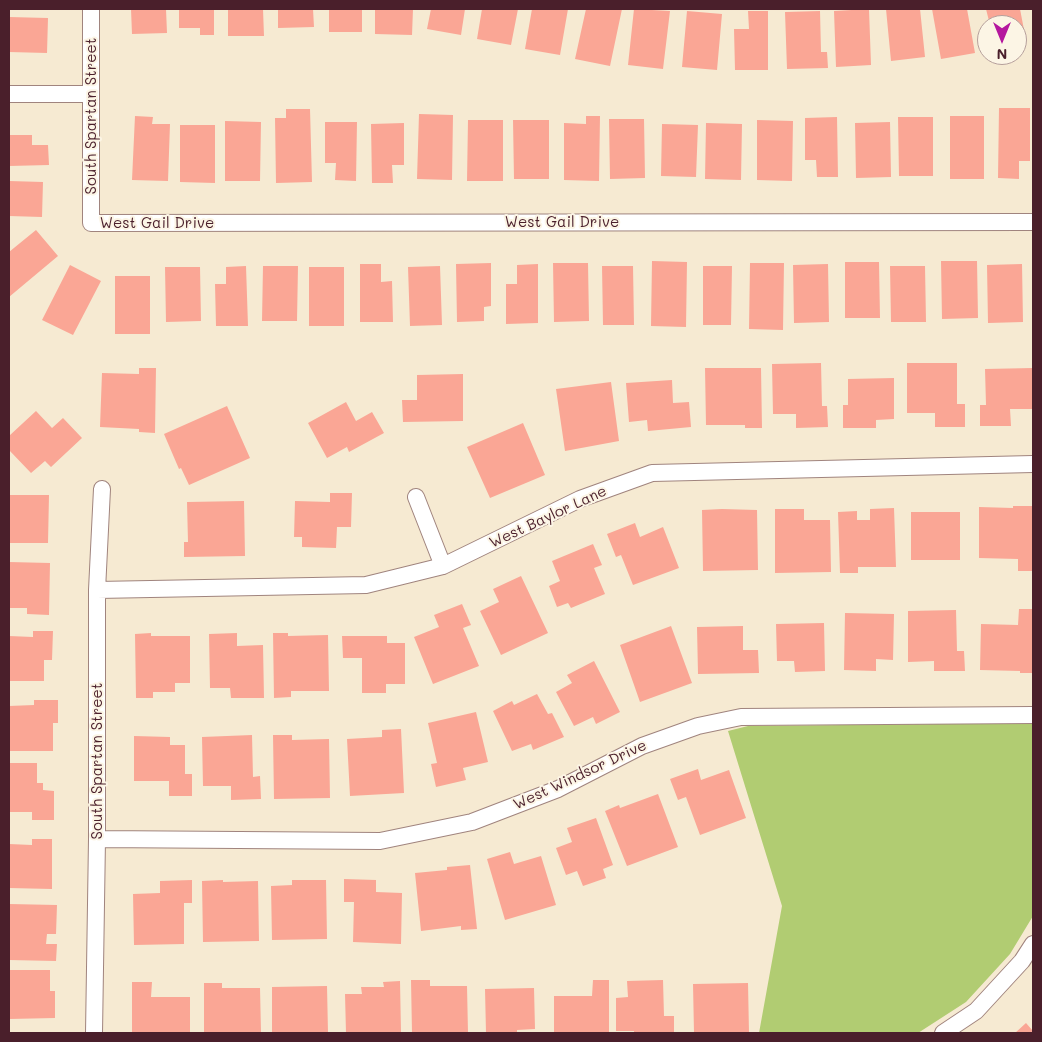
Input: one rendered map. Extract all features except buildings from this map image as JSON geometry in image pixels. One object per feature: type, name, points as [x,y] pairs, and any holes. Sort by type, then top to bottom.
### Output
[{"type":"street","name":"South Spartan Street","points":[[91,9],[91,223]]},
{"type":"street","points":[[9,94],[90,94]]},
{"type":"street","name":"West Gail Drive","points":[[91,223],[1033,222]]},
{"type":"street","name":"West Baylor Lane","points":[[97,590],[366,585],[443,566],[580,499],[652,473],[1033,464]]},
{"type":"street","name":"South Spartan Street","points":[[94,1033],[97,839],[97,590],[102,489]]},
{"type":"street","points":[[416,497],[443,566]]},
{"type":"street","name":"West Windsor Drive","points":[[97,839],[380,841],[472,822],[558,789],[642,746],[698,726],[741,717],[1033,715]]},
{"type":"street","points":[[943,1033],[976,1011],[1022,961],[1033,944]]},
{"type":"green space","points":[[1033,723],[1033,916],[1010,954],[966,1002],[918,1033],[759,1033],[782,906],[728,731],[748,726]]}]
